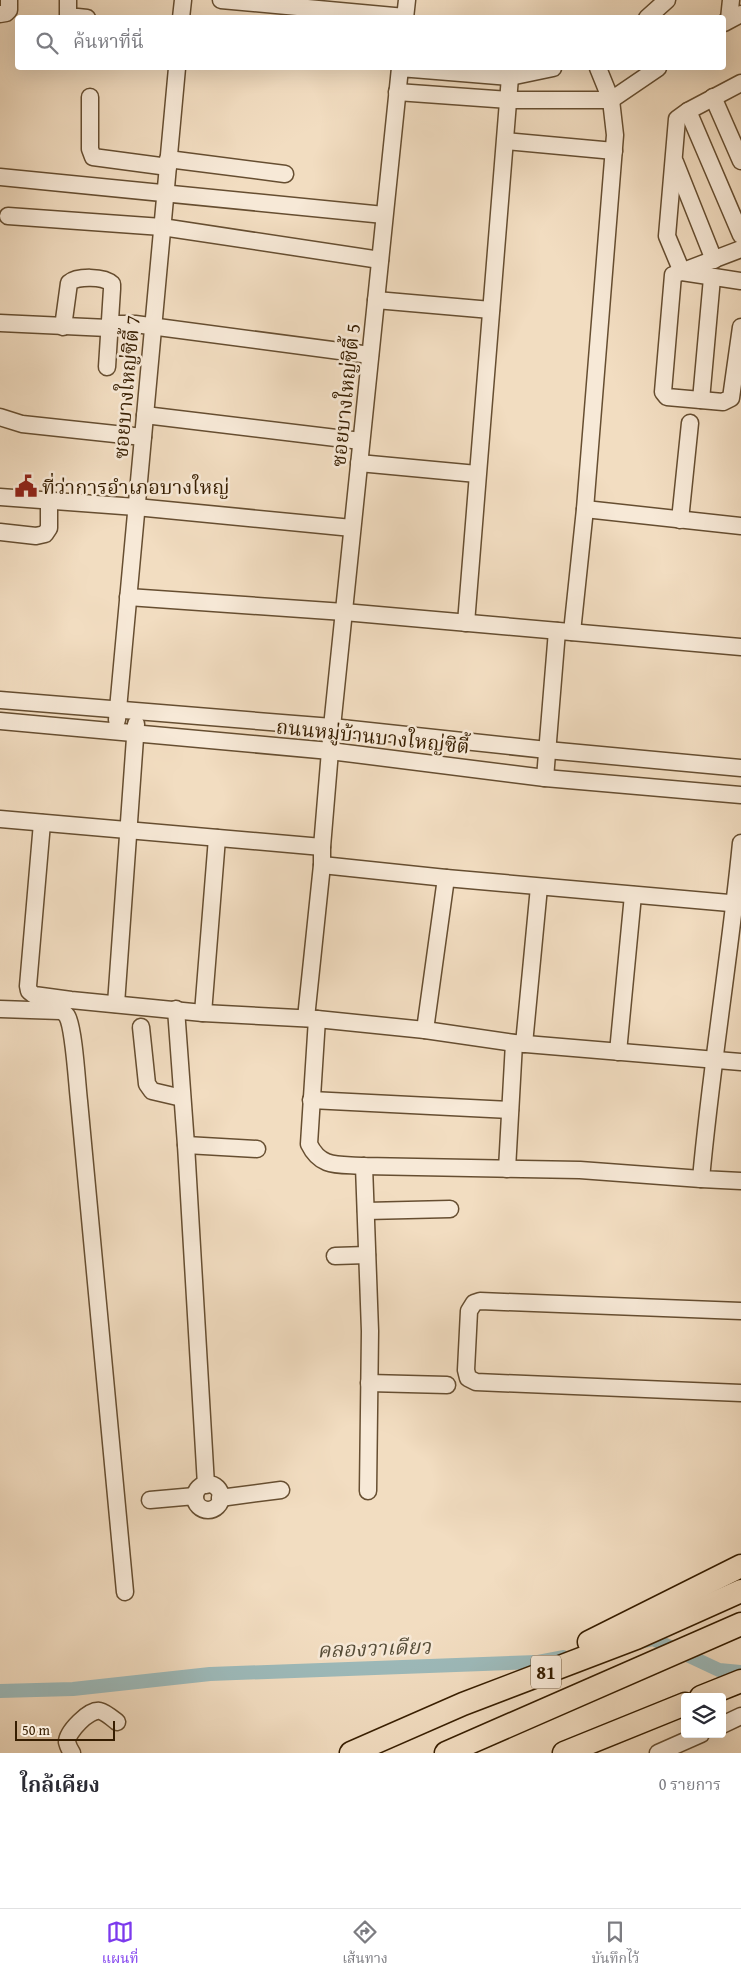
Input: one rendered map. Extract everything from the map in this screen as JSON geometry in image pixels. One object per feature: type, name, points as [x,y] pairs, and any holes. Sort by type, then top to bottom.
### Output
[{"type":"highway","name":"81","points":[[352,1753],[462,1704],[741,1566]]},
{"type":"highway","name":"81","points":[[462,1704],[636,1638],[741,1590]]},
{"type":"highway","name":"81","points":[[446,1753],[741,1624]]},
{"type":"highway","points":[[710,1693],[741,1680]]},
{"type":"highway","points":[[564,1753],[681,1706]]},
{"type":"street","points":[[0,14],[6,13],[9,10],[9,0]]},
{"type":"street","points":[[68,0],[68,15]]},
{"type":"street","points":[[181,15],[183,0]]},
{"type":"street","points":[[221,0],[383,15]]},
{"type":"street","points":[[405,15],[407,0]]},
{"type":"street","points":[[650,15],[668,0]]},
{"type":"street","points":[[731,0],[731,19]]},
{"type":"street","name":"ซอยบางใหญ่ซิตี้ 7","points":[[116,731],[177,70]]},
{"type":"street","name":"ซอยบางใหญ่ซิตี้ 5","points":[[364,1166],[328,1163],[319,1160],[309,1144],[312,1019],[322,848],[332,727],[400,70]]},
{"type":"street","points":[[424,70],[510,77],[543,70]]},
{"type":"street","points":[[545,778],[547,750],[564,632],[585,509],[614,151],[615,135],[611,100],[599,70]]},
{"type":"street","points":[[397,92],[509,100],[611,100],[655,70]]},
{"type":"street","points":[[466,623],[510,77]]},
{"type":"street","points":[[682,272],[667,236],[677,119],[688,110],[741,83]]},
{"type":"street","points":[[90,97],[90,149],[92,157],[285,174]]},
{"type":"street","points":[[713,97],[741,161]]},
{"type":"street","points":[[688,110],[741,234]]},
{"type":"street","points":[[506,141],[614,151]]},
{"type":"street","points":[[674,159],[714,260]]},
{"type":"street","points":[[0,177],[165,195],[384,215]]},
{"type":"street","points":[[8,216],[162,227],[380,260]]},
{"type":"street","points":[[741,249],[673,275],[664,392],[666,397],[723,402],[731,398],[741,327]]},
{"type":"street","points":[[682,272],[741,281]]},
{"type":"street","points":[[63,327],[69,283],[74,279],[83,277],[109,280],[112,284],[107,367]]},
{"type":"street","points":[[701,400],[712,278]]},
{"type":"street","points":[[376,300],[491,310]]},
{"type":"street","points":[[0,323],[108,328],[126,323],[370,355]]},
{"type":"street","points":[[145,415],[361,441]]},
{"type":"street","points":[[0,417],[22,424],[143,437]]},
{"type":"street","points":[[680,520],[690,423]]},
{"type":"street","points":[[359,463],[477,474]]},
{"type":"street","points":[[0,497],[136,507],[352,528]]},
{"type":"street","points":[[0,532],[36,536],[45,534],[49,528],[49,500]]},
{"type":"street","points":[[585,509],[741,526]]},
{"type":"street","points":[[128,597],[344,612],[741,647]]},
{"type":"street","name":"ถนนหมู่บ้านบางใหญ่ซิตี้","points":[[0,700],[332,727],[741,768]]},
{"type":"street","points":[[116,1004],[137,712]]},
{"type":"street","name":"ถนนหมู่บ้านบางใหญ่ซิตี้","points":[[0,720],[330,751],[545,778],[741,795]]},
{"type":"street","points":[[0,819],[322,848]]},
{"type":"street","points":[[42,823],[28,986],[30,991],[39,997],[204,1013],[312,1019],[425,1030],[519,1043],[741,1062]]},
{"type":"street","points":[[204,1013],[217,838]]},
{"type":"street","points":[[701,1179],[714,1060],[738,904],[741,843]]},
{"type":"street","points":[[322,865],[539,887],[738,904]]},
{"type":"street","points":[[425,1030],[446,878]]},
{"type":"street","points":[[507,1169],[510,1110],[539,887]]},
{"type":"street","points":[[618,1052],[633,895]]},
{"type":"street","points":[[0,1009],[60,1011],[66,1014],[70,1027],[125,1592]]},
{"type":"street","points":[[150,1500],[200,1490],[216,1488],[220,1498],[216,1506],[207,1510],[198,1506],[200,1490],[186,1145],[176,1009]]},
{"type":"street","points":[[141,1027],[147,1084],[152,1091],[182,1098]]},
{"type":"street","points":[[311,1100],[510,1110]]},
{"type":"street","points":[[186,1145],[257,1149]]},
{"type":"street","points":[[368,1491],[369,1383],[364,1166],[580,1170],[741,1181]]},
{"type":"street","points":[[366,1211],[450,1209]]},
{"type":"street","points":[[335,1256],[367,1255]]},
{"type":"street","points":[[741,1311],[480,1301],[474,1303],[470,1311],[466,1370],[468,1378],[476,1382],[741,1393]]},
{"type":"street","points":[[369,1383],[447,1385]]},
{"type":"street","points":[[220,1498],[281,1490]]},
{"type":"street","points":[[72,1753],[67,1744],[70,1732],[88,1714],[102,1712],[117,1722]]},
{"type":"street","points":[[726,1723],[741,1716]]},
{"type":"street","points":[[658,1753],[692,1738]]},
{"type":"waterway","name":"คลองวาเดียว","points":[[640,1642],[653,1639],[719,1670],[741,1672]]},
{"type":"waterway","name":"คลองวาเดียว","points":[[0,1691],[73,1689],[210,1674],[537,1662],[563,1657]]},
{"type":"place","name":"ที่ว่าการอำเภอบางใหญ่","points":[[26,486]]}]
